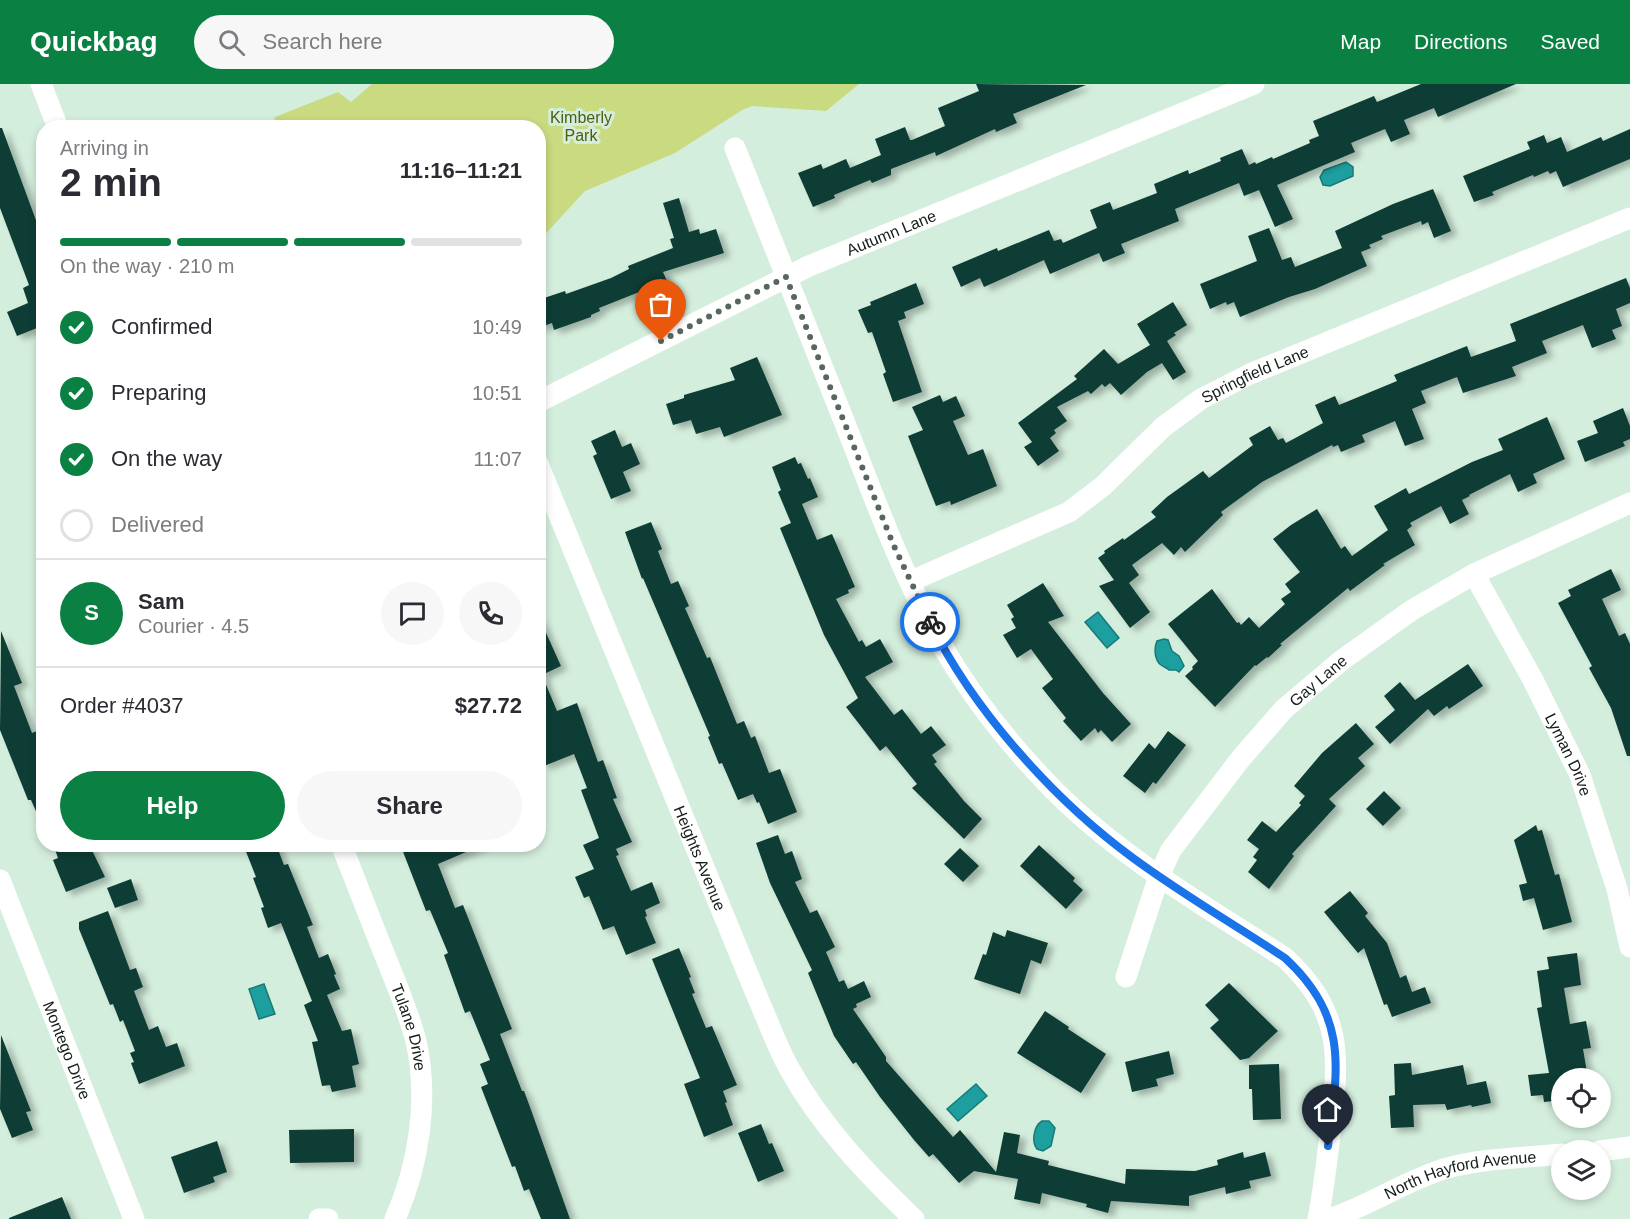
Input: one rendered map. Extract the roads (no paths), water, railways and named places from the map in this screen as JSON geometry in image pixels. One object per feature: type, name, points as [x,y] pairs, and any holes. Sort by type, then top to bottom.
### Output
[{"type":"street","name":"Autumn Lane","points":[[546,398],[809,266],[1254,84]]},
{"type":"street","points":[[44,85],[55,120]]},
{"type":"street","points":[[735,148],[893,544],[939,640],[973,692],[1007,738],[1046,782],[1088,821],[1159,876],[1285,958],[1317,993],[1331,1028],[1337,1075],[1318,1219]]},
{"type":"street","name":"Springfield Lane","points":[[911,582],[1069,512],[1103,486],[1162,427],[1201,399],[1250,374],[1630,218]]},
{"type":"street","name":"Heights Avenue","points":[[546,483],[788,1067],[814,1110],[842,1146],[914,1219]]},
{"type":"street","name":"Gay Lane","points":[[1126,977],[1159,876],[1171,850],[1242,757],[1284,709],[1342,660],[1412,610],[1474,574],[1630,503]]},
{"type":"street","name":"Lyman Drive","points":[[1474,574],[1533,680],[1580,775],[1617,889],[1630,947]]},
{"type":"street","name":"Tulane Drive","points":[[344,852],[416,1041],[421,1084],[420,1134],[410,1179],[394,1219]]},
{"type":"street","name":"Montego Drive","points":[[0,880],[134,1219]]},
{"type":"street","points":[[1611,1149],[1630,1147]]},
{"type":"street","name":"North Hayford Avenue","points":[[1329,1219],[1368,1204],[1446,1168],[1475,1162],[1551,1155]]},
{"type":"street","points":[[319,1219],[328,1219]]},
{"type":"water","points":[[1346,162],[1353,167],[1353,176],[1330,186],[1323,185],[1320,177],[1324,170]]},
{"type":"water","points":[[1098,612],[1119,638],[1107,648],[1085,622]]},
{"type":"water","points":[[1168,640],[1172,651],[1179,656],[1184,666],[1179,672],[1169,670],[1157,660],[1155,653],[1157,641]]},
{"type":"water","points":[[264,984],[275,1014],[259,1019],[249,989]]},
{"type":"water","points":[[976,1084],[987,1096],[958,1121],[947,1109]]},
{"type":"water","points":[[1042,1121],[1049,1121],[1055,1128],[1051,1146],[1043,1151],[1037,1149],[1034,1138],[1035,1130]]},
{"type":"park label","name":"Kimberly Park","points":[[581,126]]}]
